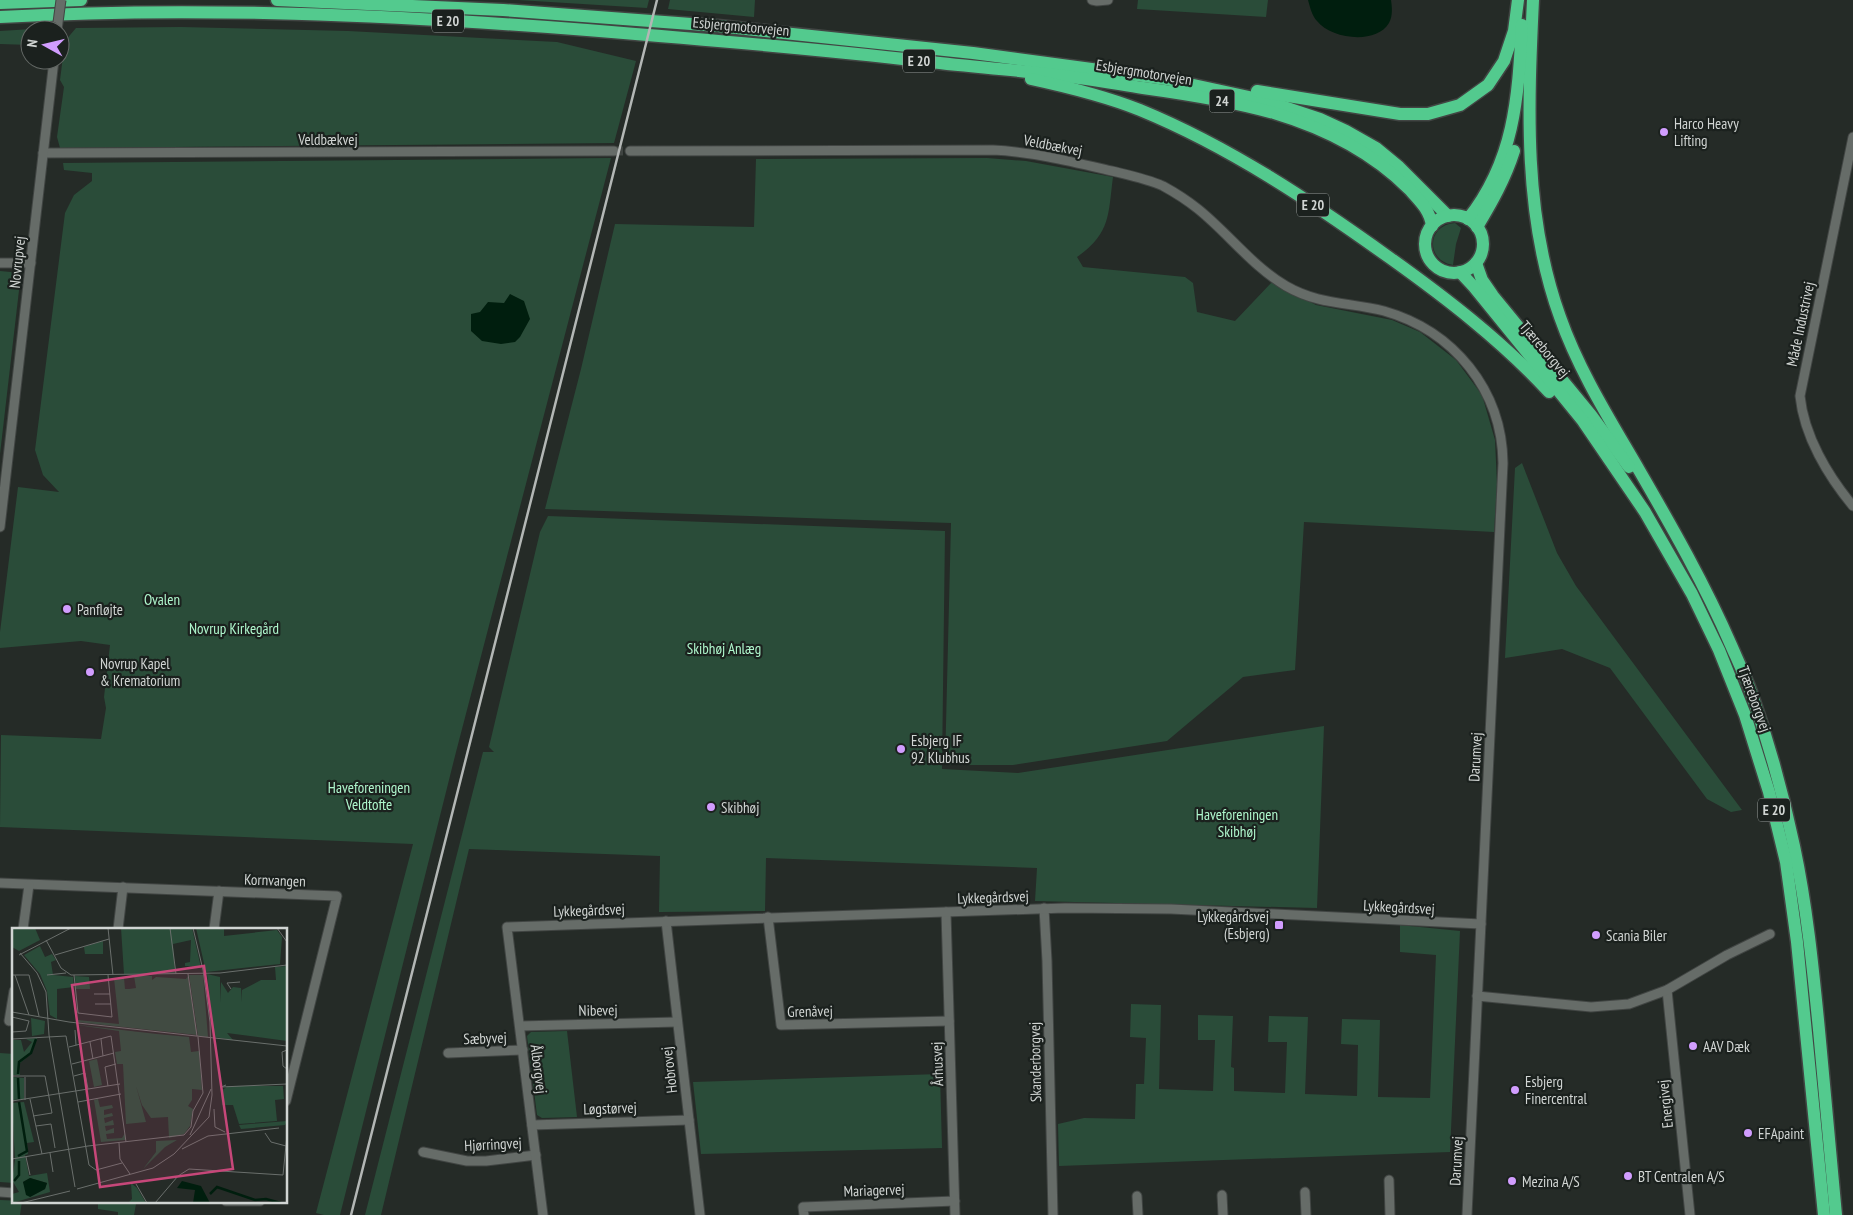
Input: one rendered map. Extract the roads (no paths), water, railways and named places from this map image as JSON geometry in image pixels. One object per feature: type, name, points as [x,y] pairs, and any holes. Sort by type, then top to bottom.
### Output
[{"type":"highway","points":[[0,3],[81,0]]},
{"type":"highway","name":"Esbjergmotorvejen","points":[[277,0],[502,10],[718,26],[973,53],[1166,80],[1263,100],[1338,127],[1376,148],[1399,167],[1448,216]]},
{"type":"highway","points":[[1166,80],[1232,87],[1389,113],[1417,115],[1441,112],[1474,97],[1496,75],[1504,61],[1514,32],[1518,0]]},
{"type":"highway","points":[[1472,223],[1479,205],[1493,181],[1510,136],[1516,110],[1523,0]]},
{"type":"highway","name":"Tjæreborgvej","points":[[1533,0],[1531,181],[1538,234],[1550,289],[1582,370],[1668,520],[1714,606],[1750,689],[1775,764],[1795,848],[1810,945],[1836,1215]]},
{"type":"highway","name":"Esbjergmotorvejen","points":[[0,17],[107,13],[226,13],[439,20],[738,42],[1050,74],[1167,91],[1225,101],[1319,129],[1363,152],[1399,180],[1424,206],[1431,217],[1432,226]]},
{"type":"highway","points":[[1472,223],[1496,195],[1508,170],[1524,112],[1531,56]]},
{"type":"highway","name":"E 20","points":[[969,67],[1058,85],[1138,110],[1202,139],[1260,172],[1355,233],[1478,326],[1517,359],[1598,445]]},
{"type":"highway","points":[[1448,216],[1462,217],[1472,223],[1480,232],[1482,244],[1482,250],[1476,263],[1460,272],[1444,271],[1437,268],[1428,256],[1426,240],[1432,226],[1436,221],[1448,216]]},
{"type":"highway","name":"Tjæreborgvej","points":[[1476,263],[1482,280],[1493,296],[1591,415],[1668,520]]},
{"type":"highway","name":"Tjæreborgvej","points":[[1460,272],[1583,421],[1645,512],[1692,594],[1719,650],[1745,714],[1769,792],[1786,862],[1797,942],[1824,1215]]},
{"type":"street","points":[[58,20],[61,0]]},
{"type":"street","points":[[1092,0],[1102,2],[1108,0]]},
{"type":"street","name":"Novrupvej","points":[[0,527],[53,70]]},
{"type":"street","name":"Måde Industrivej","points":[[1853,137],[1800,396],[1805,424],[1816,448],[1829,472],[1853,506]]},
{"type":"street","name":"Veldbækvej","points":[[630,151],[993,150],[1032,154],[1088,165],[1162,186],[1197,208],[1264,270],[1285,285],[1306,296],[1326,302],[1382,311],[1405,318],[1426,328]]},
{"type":"street","name":"Veldbækvej","points":[[43,153],[614,151]]},
{"type":"street","points":[[0,263],[31,263]]},
{"type":"street","name":"Darumvej","points":[[1426,328],[1451,346],[1477,376],[1495,412],[1503,447],[1467,1215]]},
{"type":"street","name":"Kornvangen","points":[[0,883],[337,896],[288,1093]]},
{"type":"street","points":[[23,928],[29,885]]},
{"type":"street","points":[[118,928],[123,887]]},
{"type":"street","points":[[214,928],[219,891]]},
{"type":"street","name":"Lykkegårdsvej","points":[[507,927],[1044,908],[1170,909],[1481,924]]},
{"type":"street","name":"Skanderborgvej","points":[[1044,908],[1053,1215]]},
{"type":"street","name":"Århusvej","points":[[946,912],[955,1215]]},
{"type":"street","name":"Grenåvej","points":[[768,917],[781,1025],[949,1021]]},
{"type":"street","name":"Hobrovej","points":[[666,921],[700,1215]]},
{"type":"street","name":"Ålborgvej","points":[[507,927],[543,1215]]},
{"type":"street","points":[[1477,996],[1591,1007],[1628,1004],[1667,990],[1727,955],[1770,934]]},
{"type":"street","name":"Energivej","points":[[1667,990],[1690,1215]]},
{"type":"street","points":[[9,1021],[12,1003]]},
{"type":"street","name":"Nibevej","points":[[520,1026],[677,1022]]},
{"type":"street","name":"Sæbyvej","points":[[448,1052],[522,1050]]},
{"type":"street","name":"Løgstørvej","points":[[532,1125],[689,1120]]},
{"type":"street","name":"Hjørringvej","points":[[424,1152],[467,1161],[486,1161],[536,1155]]},
{"type":"street","points":[[1389,1180],[1390,1215]]},
{"type":"street","points":[[1305,1192],[1306,1215]]},
{"type":"street","points":[[1222,1195],[1223,1215]]},
{"type":"street","points":[[1137,1196],[1138,1215]]},
{"type":"street","name":"Mariagervej","points":[[804,1215],[803,1207],[954,1201]]},
{"type":"tunnel","points":[[614,151],[630,151]]},
{"type":"railway","points":[[351,1215],[657,0]]},
{"type":"place","name":"Harco Heavy Lifting","points":[[1664,132]]},
{"type":"place","name":"Panfløjte","points":[[67,609]]},
{"type":"place","name":"Novrup Kapel & Krematorium","points":[[90,672]]},
{"type":"place","name":"Esbjerg IF 92 Klubhus","points":[[901,749]]},
{"type":"place","name":"Skibhøj","points":[[711,807]]},
{"type":"place","name":"Lykkegårdsvej (Esbjerg)","points":[[1279,925]]},
{"type":"place","name":"Scania Biler","points":[[1596,935]]},
{"type":"place","name":"AAV Dæk","points":[[1693,1046]]},
{"type":"place","name":"Esbjerg Finercentral","points":[[1515,1090]]},
{"type":"place","name":"EFApaint","points":[[1748,1133]]},
{"type":"place","name":"BT Centralen A/S","points":[[1628,1176]]},
{"type":"place","name":"Mezina A/S","points":[[1512,1181]]},
{"type":"park label","name":"Ovalen","points":[[162,599]]},
{"type":"park label","name":"Novrup Kirkegård","points":[[234,628]]},
{"type":"park label","name":"Skibhøj Anlæg","points":[[724,648]]},
{"type":"park label","name":"Haveforeningen Veldtofte","points":[[369,796]]},
{"type":"park label","name":"Haveforeningen Skibhøj","points":[[1237,822]]}]
